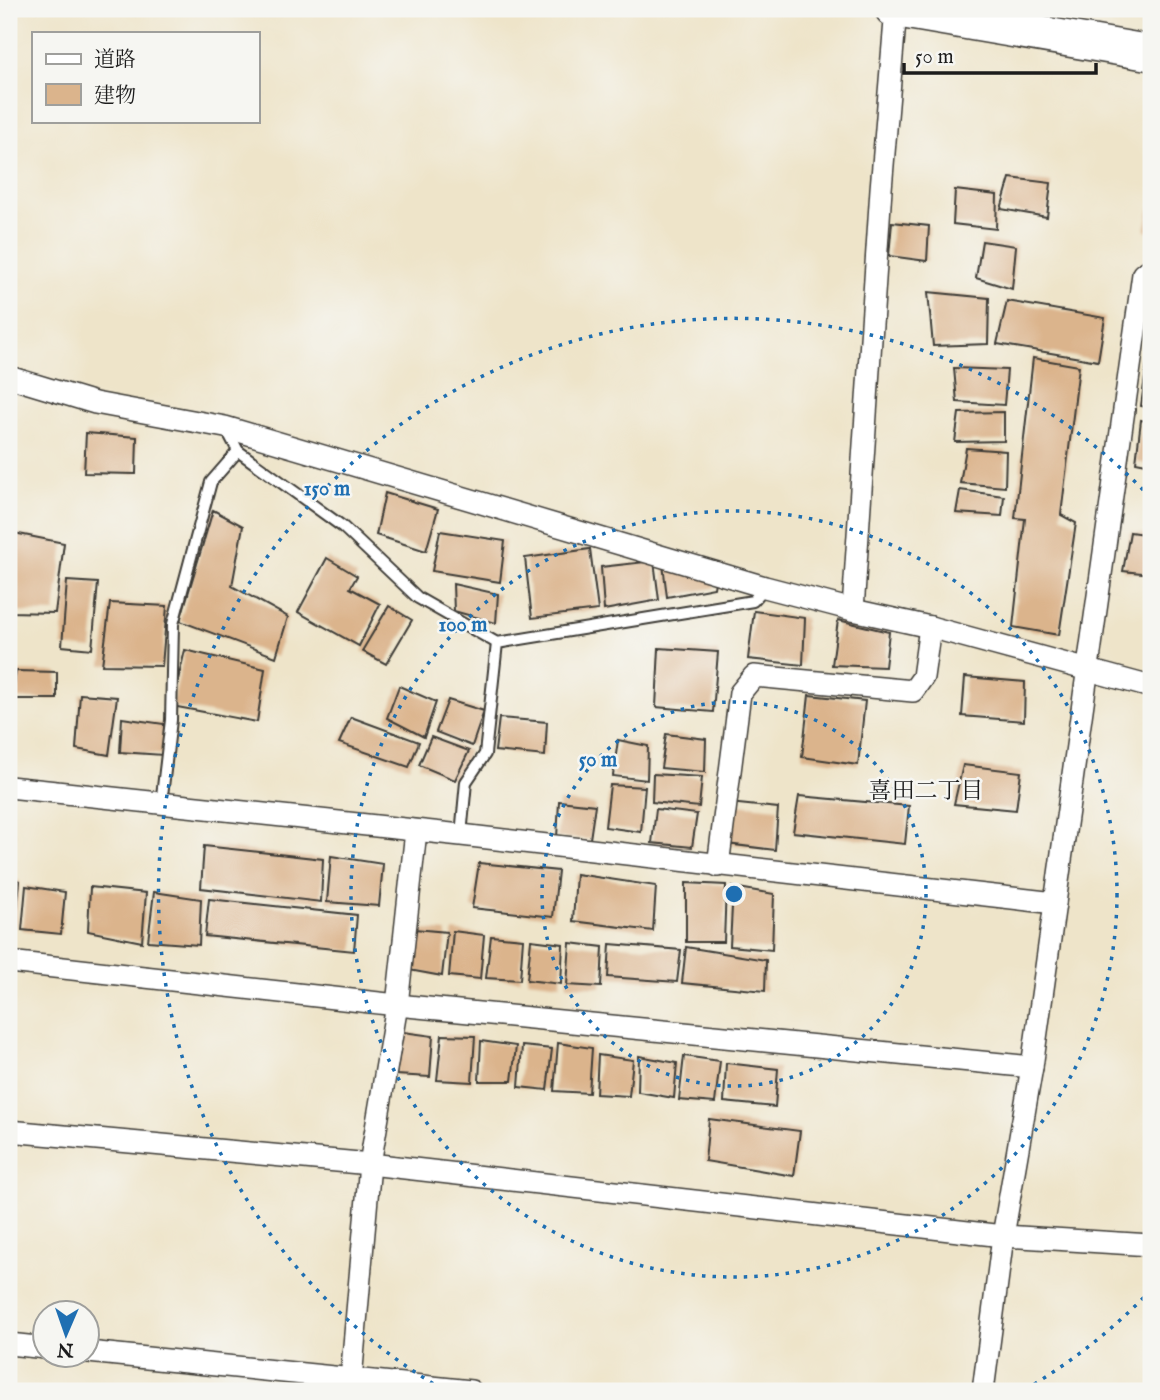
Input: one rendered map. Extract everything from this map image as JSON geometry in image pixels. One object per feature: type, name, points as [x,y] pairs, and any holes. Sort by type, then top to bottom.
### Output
[{"type":"main road","points":[[895,9],[1151,52]]},
{"type":"street","points":[[853,610],[895,9]]},
{"type":"street","points":[[983,1391],[1003,1236],[1032,1067],[1143,274],[1151,268]]},
{"type":"street","points":[[9,377],[95,403],[225,427],[765,587],[930,627],[1151,687]]},
{"type":"street","points":[[718,866],[740,693],[754,676],[914,691],[923,677],[930,627]]},
{"type":"street","points":[[9,787],[461,835],[1055,903]]},
{"type":"street","points":[[350,1386],[370,1164],[397,1005],[415,831]]},
{"type":"street","points":[[9,962],[397,1005],[1032,1067]]},
{"type":"street","points":[[9,1131],[370,1164],[1003,1236],[1151,1245]]},
{"type":"street","points":[[9,1344],[32,1346]]},
{"type":"street","points":[[102,1354],[350,1386],[471,1391]]},
{"type":"lane","points":[[225,427],[238,451],[343,527],[418,598],[497,643],[753,601],[765,587]]},
{"type":"lane","points":[[161,804],[171,720],[173,624],[211,482],[238,451]]},
{"type":"lane","points":[[461,835],[466,782],[485,754],[497,643]]},
{"type":"building","points":[[1010,178],[1051,183],[1047,217],[1001,209]]},
{"type":"building","points":[[955,190],[997,195],[996,229],[953,224]]},
{"type":"building","points":[[1151,208],[1151,232],[1145,231]]},
{"type":"building","points":[[892,222],[929,226],[927,261],[889,256]]},
{"type":"building","points":[[982,241],[1016,246],[1012,289],[976,278]]},
{"type":"building","points":[[928,292],[989,298],[988,344],[933,346]]},
{"type":"building","points":[[1007,301],[1105,318],[1098,361],[997,344]]},
{"type":"building","points":[[1033,358],[1079,366],[1061,515],[1076,523],[1059,635],[1013,627],[1025,519],[1015,518]]},
{"type":"building","points":[[1147,363],[1151,364],[1151,408],[1141,406]]},
{"type":"building","points":[[954,368],[1007,370],[1004,405],[957,402]]},
{"type":"building","points":[[1004,412],[1004,441],[955,442],[959,413]]},
{"type":"building","points":[[1141,420],[1151,422],[1151,465],[1136,462]]},
{"type":"building","points":[[86,433],[137,437],[136,474],[84,473]]},
{"type":"building","points":[[966,448],[1006,451],[1005,487],[960,483]]},
{"type":"building","points":[[960,490],[1004,496],[1002,516],[956,513]]},
{"type":"building","points":[[385,493],[438,509],[426,551],[376,535]]},
{"type":"building","points":[[213,510],[243,526],[232,586],[288,617],[276,657],[180,621]]},
{"type":"building","points":[[440,531],[505,541],[500,582],[432,571]]},
{"type":"building","points":[[9,532],[64,543],[55,613],[9,612]]},
{"type":"building","points":[[1130,532],[1151,535],[1151,574],[1123,571]]},
{"type":"building","points":[[590,549],[598,610],[532,618],[525,558]]},
{"type":"building","points":[[327,558],[357,576],[350,588],[380,604],[359,646],[298,612]]},
{"type":"building","points":[[654,561],[659,600],[604,610],[601,567]]},
{"type":"building","points":[[663,564],[716,576],[714,588],[667,597]]},
{"type":"building","points":[[67,581],[98,583],[92,649],[62,646]]},
{"type":"building","points":[[453,584],[498,594],[496,623],[454,611]]},
{"type":"building","points":[[110,603],[167,606],[162,666],[102,665]]},
{"type":"building","points":[[389,606],[412,620],[386,664],[362,651]]},
{"type":"building","points":[[754,611],[805,618],[803,665],[748,659]]},
{"type":"building","points":[[838,620],[889,632],[885,667],[832,665]]},
{"type":"building","points":[[659,648],[718,652],[713,712],[656,707]]},
{"type":"building","points":[[185,650],[265,669],[257,722],[172,706]]},
{"type":"building","points":[[16,671],[57,672],[57,699],[12,699]]},
{"type":"building","points":[[965,677],[1025,682],[1024,721],[962,716]]},
{"type":"building","points":[[399,686],[436,702],[424,737],[387,718]]},
{"type":"building","points":[[80,694],[117,697],[109,755],[76,749]]},
{"type":"building","points":[[809,695],[865,701],[858,765],[802,757]]},
{"type":"building","points":[[448,700],[484,711],[472,746],[436,732]]},
{"type":"building","points":[[351,717],[419,742],[409,767],[339,743]]},
{"type":"building","points":[[122,718],[164,724],[163,755],[120,752]]},
{"type":"building","points":[[499,718],[547,722],[545,756],[495,751]]},
{"type":"building","points":[[666,734],[706,739],[705,772],[661,768]]},
{"type":"building","points":[[431,737],[469,751],[455,780],[419,765]]},
{"type":"building","points":[[618,740],[648,746],[647,780],[613,776]]},
{"type":"building","points":[[963,765],[1021,772],[1016,810],[954,804]]},
{"type":"building","points":[[653,774],[702,777],[699,807],[652,802]]},
{"type":"building","points":[[610,785],[645,787],[641,832],[605,827]]},
{"type":"building","points":[[799,796],[909,806],[905,844],[793,832]]},
{"type":"building","points":[[559,801],[595,805],[590,839],[557,838]]},
{"type":"building","points":[[729,803],[778,808],[775,850],[727,844]]},
{"type":"building","points":[[656,809],[697,814],[692,847],[652,843]]},
{"type":"building","points":[[204,846],[323,859],[321,902],[201,888]]},
{"type":"building","points":[[331,856],[383,864],[379,906],[327,902]]},
{"type":"building","points":[[479,863],[558,871],[553,917],[472,908]]},
{"type":"building","points":[[576,874],[656,886],[653,931],[573,921]]},
{"type":"building","points":[[9,878],[20,881],[15,928],[9,927]]},
{"type":"building","points":[[686,883],[726,885],[724,942],[686,942]]},
{"type":"building","points":[[26,886],[65,892],[61,934],[22,930]]},
{"type":"building","points":[[90,887],[146,893],[142,942],[88,931]]},
{"type":"building","points":[[733,887],[774,894],[772,950],[730,946]]},
{"type":"building","points":[[154,892],[201,899],[199,945],[148,941]]},
{"type":"building","points":[[209,899],[357,915],[354,951],[205,936]]},
{"type":"building","points":[[414,929],[447,932],[442,976],[409,970]]},
{"type":"building","points":[[453,931],[484,935],[480,979],[449,976]]},
{"type":"building","points":[[491,936],[523,939],[520,980],[486,978]]},
{"type":"building","points":[[531,940],[563,944],[561,984],[527,980]]},
{"type":"building","points":[[570,943],[603,947],[601,987],[567,985]]},
{"type":"building","points":[[610,944],[681,950],[677,982],[608,977]]},
{"type":"building","points":[[686,947],[766,960],[765,991],[682,983]]},
{"type":"building","points":[[403,1032],[433,1036],[430,1077],[396,1075]]},
{"type":"building","points":[[442,1035],[475,1036],[472,1082],[437,1080]]},
{"type":"building","points":[[481,1041],[516,1046],[512,1081],[479,1081]]},
{"type":"building","points":[[558,1043],[592,1048],[589,1093],[554,1091]]},
{"type":"building","points":[[522,1046],[552,1049],[547,1090],[519,1087]]},
{"type":"building","points":[[598,1055],[633,1060],[629,1096],[596,1094]]},
{"type":"building","points":[[639,1056],[677,1063],[674,1098],[638,1092]]},
{"type":"building","points":[[684,1056],[720,1061],[715,1103],[679,1100]]},
{"type":"building","points":[[726,1063],[778,1069],[775,1107],[724,1102]]},
{"type":"building","points":[[709,1119],[800,1131],[794,1176],[705,1161]]},
{"type":"district","name":"喜田二丁目","points":[[926,791]]}]
